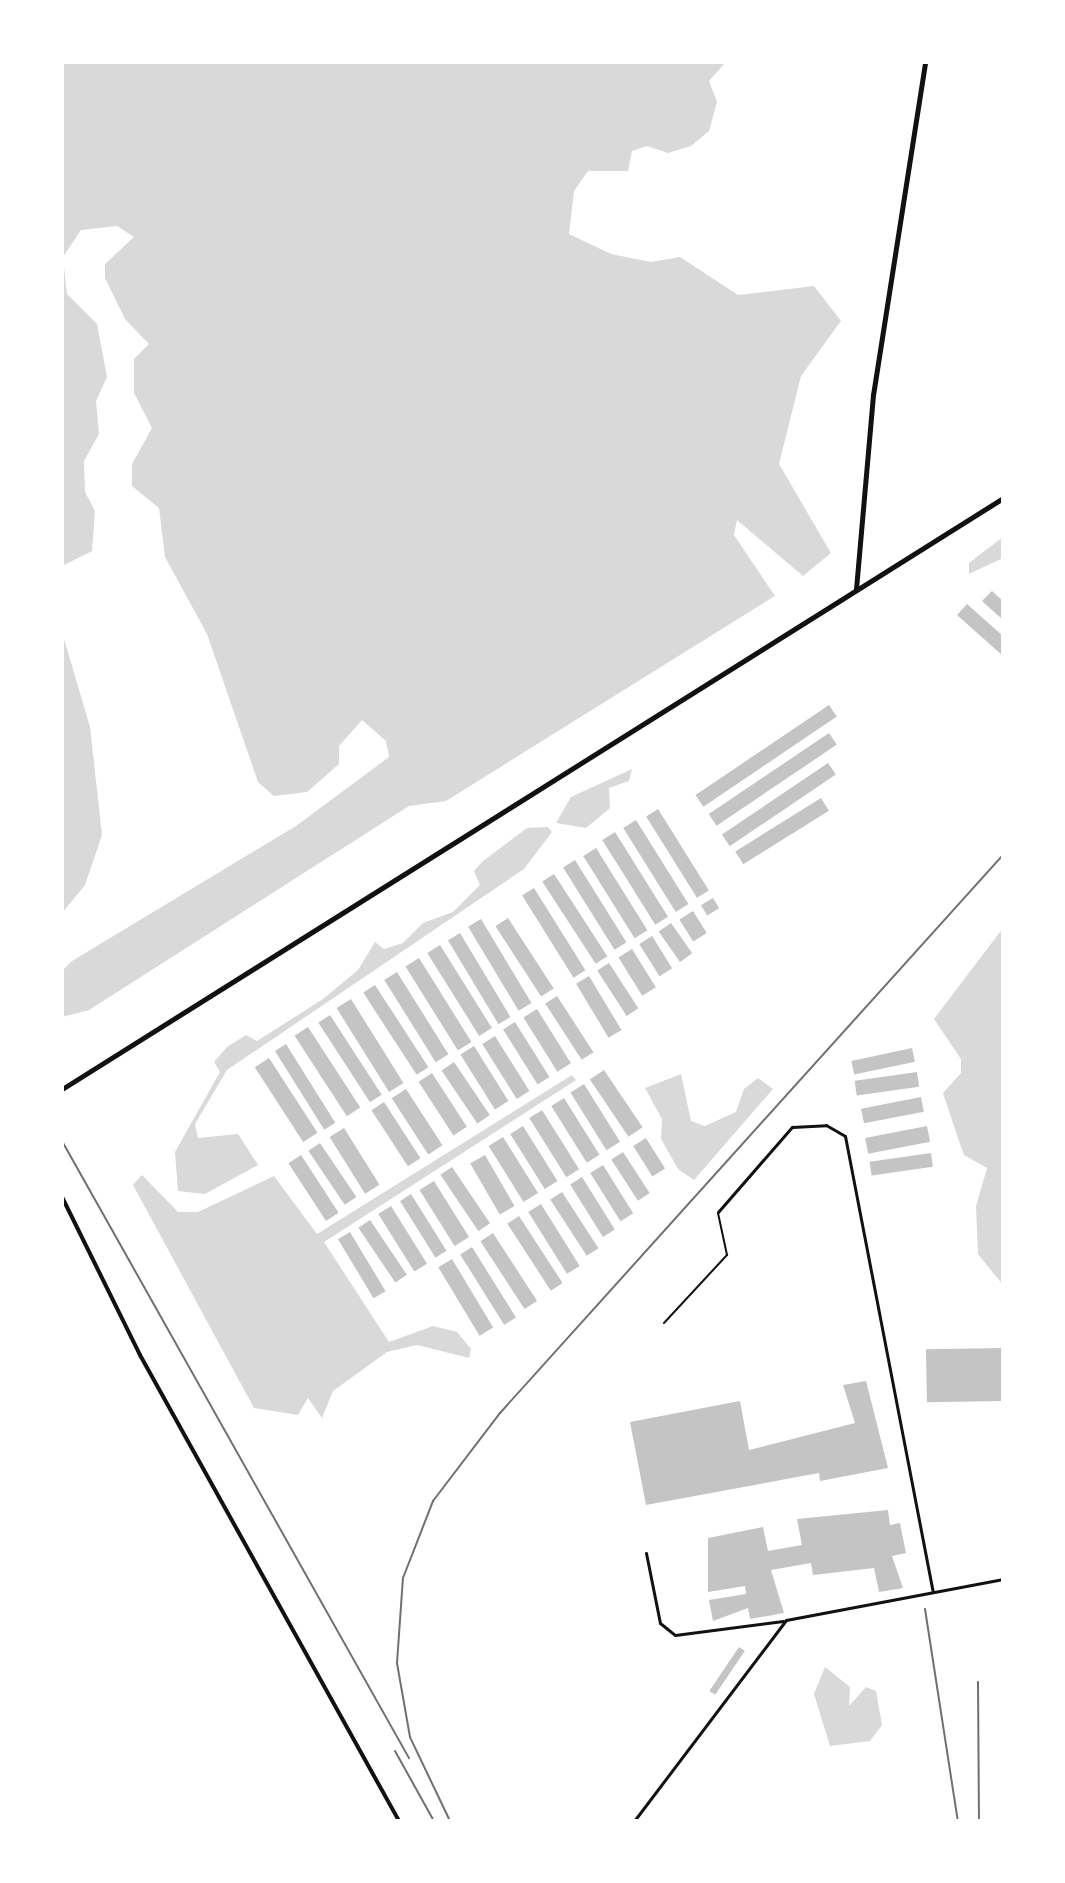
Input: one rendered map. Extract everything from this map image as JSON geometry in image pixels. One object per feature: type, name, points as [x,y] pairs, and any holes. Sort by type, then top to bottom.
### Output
[{"type":"main road","points":[[856,590],[873,395],[925,62]]},
{"type":"main road","points":[[62,1089],[1003,498]]},
{"type":"street","points":[[718,1212],[792,1127],[816,1123],[845,1136],[933,1592]]},
{"type":"street","points":[[62,1197],[140,1355],[399,1821]]},
{"type":"street","points":[[646,1553],[660,1623],[675,1635],[786,1620],[1003,1579]]},
{"type":"street","points":[[634,1821],[786,1620]]},
{"type":"lane","points":[[664,1323],[727,1255],[718,1212]]},
{"type":"shaded area","points":[[62,62],[751,62],[725,63],[709,81],[717,102],[709,131],[691,146],[668,153],[647,146],[632,151],[628,171],[588,171],[574,191],[569,234],[611,254],[651,262],[680,257],[738,295],[814,286],[841,321],[801,376],[779,464],[831,553],[803,576],[737,520],[734,535],[775,596],[446,801],[409,806],[89,1010],[62,1017],[62,971],[72,961],[296,826],[389,757],[386,741],[362,720],[339,746],[339,764],[307,792],[274,796],[258,782],[207,634],[165,557],[159,508],[132,486],[132,464],[152,428],[134,393],[134,359],[149,344],[125,319],[105,278],[105,264],[134,237],[117,226],[81,230],[63,257],[67,294],[97,324],[107,377],[96,401],[99,434],[84,461],[85,492],[95,511],[92,551],[62,566]]},
{"type":"shaded area","points":[[1003,537],[1003,558],[969,574],[969,563]]},
{"type":"shaded area","points":[[62,632],[90,727],[102,835],[85,885],[62,913]]},
{"type":"shaded area","points":[[632,769],[629,781],[609,788],[610,808],[586,828],[556,823],[571,797]]},
{"type":"shaded area","points":[[548,827],[552,832],[524,869],[227,1070],[195,1124],[198,1138],[238,1134],[258,1165],[205,1194],[178,1191],[175,1152],[220,1072],[214,1062],[227,1047],[246,1035],[257,1041],[323,999],[358,970],[375,942],[384,949],[403,943],[423,923],[453,912],[480,885],[474,871],[483,861],[527,828]]},
{"type":"shaded area","points":[[1003,928],[1003,1285],[978,1254],[976,1206],[987,1168],[964,1155],[959,1141],[943,1093],[961,1073],[961,1059],[934,1019]]},
{"type":"shaded area","points":[[681,1074],[691,1121],[705,1126],[736,1112],[744,1089],[758,1078],[773,1089],[694,1180],[678,1169],[661,1139],[662,1119],[645,1088]]},
{"type":"shaded area","points":[[572,1075],[576,1080],[324,1242],[389,1342],[433,1326],[457,1332],[471,1349],[469,1358],[417,1345],[387,1352],[333,1391],[322,1418],[308,1398],[298,1415],[254,1408],[133,1185],[142,1175],[178,1212],[198,1212],[274,1176],[317,1234]]},
{"type":"shaded area","points":[[825,1667],[850,1687],[849,1706],[866,1687],[876,1691],[882,1725],[870,1741],[830,1746],[814,1694]]},
{"type":"building","points":[[992,591],[1003,601],[1003,620],[982,601]]},
{"type":"building","points":[[967,604],[1003,636],[1003,656],[957,615]]},
{"type":"building","points":[[829,705],[837,717],[703,807],[696,795]]},
{"type":"building","points":[[829,733],[837,745],[717,826],[709,814]]},
{"type":"building","points":[[828,763],[836,775],[730,846],[722,835]]},
{"type":"building","points":[[821,798],[829,811],[743,864],[735,852]]},
{"type":"building","points":[[658,809],[709,890],[697,898],[646,816]]},
{"type":"building","points":[[636,820],[688,904],[676,912],[623,828]]},
{"type":"building","points":[[615,832],[668,917],[655,925],[602,840]]},
{"type":"building","points":[[596,848],[647,930],[635,938],[583,856]]},
{"type":"building","points":[[575,860],[626,942],[615,950],[563,867]]},
{"type":"building","points":[[554,874],[607,956],[596,964],[542,882]]},
{"type":"building","points":[[534,888],[585,970],[574,978],[522,895]]},
{"type":"building","points":[[713,898],[719,908],[707,915],[701,905]]},
{"type":"building","points":[[693,911],[707,933],[693,942],[679,919]]},
{"type":"building","points":[[508,918],[554,988],[541,997],[495,926]]},
{"type":"building","points":[[481,919],[531,1003],[519,1011],[468,927]]},
{"type":"building","points":[[671,923],[692,953],[680,962],[659,932]]},
{"type":"building","points":[[460,933],[510,1017],[498,1024],[448,940]]},
{"type":"building","points":[[652,936],[672,968],[659,976],[639,944]]},
{"type":"building","points":[[440,945],[492,1028],[479,1036],[427,953]]},
{"type":"building","points":[[632,949],[656,987],[642,996],[618,957]]},
{"type":"building","points":[[419,958],[471,1042],[458,1050],[405,966]]},
{"type":"building","points":[[609,963],[638,1008],[627,1016],[597,971]]},
{"type":"building","points":[[397,972],[448,1054],[436,1062],[384,980]]},
{"type":"building","points":[[589,976],[621,1030],[609,1038],[576,984]]},
{"type":"building","points":[[375,985],[428,1067],[417,1075],[363,993]]},
{"type":"building","points":[[557,996],[593,1052],[582,1060],[545,1004]]},
{"type":"building","points":[[351,999],[403,1083],[389,1092],[337,1008]]},
{"type":"building","points":[[537,1009],[571,1063],[557,1072],[523,1017]]},
{"type":"building","points":[[330,1015],[382,1095],[370,1102],[318,1023]]},
{"type":"building","points":[[515,1022],[549,1077],[538,1085],[503,1029]]},
{"type":"building","points":[[308,1027],[360,1108],[347,1116],[295,1036]]},
{"type":"building","points":[[495,1036],[529,1091],[517,1099],[482,1044]]},
{"type":"building","points":[[286,1044],[335,1123],[324,1130],[275,1051]]},
{"type":"building","points":[[474,1046],[508,1101],[495,1110],[460,1054]]},
{"type":"building","points":[[912,1048],[915,1062],[854,1075],[851,1061]]},
{"type":"building","points":[[269,1058],[317,1133],[303,1142],[255,1067]]},
{"type":"building","points":[[454,1062],[490,1115],[477,1123],[442,1070]]},
{"type":"building","points":[[604,1070],[643,1127],[628,1137],[590,1080]]},
{"type":"building","points":[[917,1072],[919,1087],[857,1096],[855,1081]]},
{"type":"building","points":[[432,1073],[467,1127],[453,1135],[419,1082]]},
{"type":"building","points":[[584,1084],[620,1142],[606,1150],[570,1092]]},
{"type":"building","points":[[406,1089],[442,1145],[428,1154],[392,1098]]},
{"type":"building","points":[[921,1097],[924,1112],[864,1123],[861,1109]]},
{"type":"building","points":[[564,1098],[600,1155],[587,1163],[551,1106]]},
{"type":"building","points":[[384,1102],[420,1158],[408,1166],[371,1110]]},
{"type":"building","points":[[542,1110],[579,1169],[566,1177],[529,1118]]},
{"type":"building","points":[[523,1126],[557,1181],[545,1189],[510,1134]]},
{"type":"building","points":[[927,1126],[930,1142],[868,1154],[865,1138]]},
{"type":"building","points":[[344,1128],[380,1185],[365,1194],[330,1137]]},
{"type":"building","points":[[503,1137],[538,1193],[524,1202],[489,1146]]},
{"type":"building","points":[[646,1138],[665,1169],[652,1176],[633,1146]]},
{"type":"building","points":[[320,1143],[356,1197],[345,1205],[308,1151]]},
{"type":"building","points":[[623,1152],[650,1193],[638,1201],[611,1160]]},
{"type":"building","points":[[931,1153],[933,1167],[872,1175],[870,1162]]},
{"type":"building","points":[[301,1155],[339,1213],[326,1221],[288,1163]]},
{"type":"building","points":[[485,1155],[514,1206],[500,1215],[470,1164]]},
{"type":"building","points":[[603,1165],[633,1213],[620,1221],[590,1173]]},
{"type":"building","points":[[452,1167],[490,1223],[478,1231],[440,1175]]},
{"type":"building","points":[[582,1177],[615,1230],[603,1237],[570,1184]]},
{"type":"building","points":[[434,1181],[469,1237],[455,1246],[420,1190]]},
{"type":"building","points":[[562,1192],[598,1248],[587,1256],[550,1200]]},
{"type":"building","points":[[411,1194],[447,1251],[435,1258],[400,1201]]},
{"type":"building","points":[[541,1204],[580,1266],[567,1274],[528,1212]]},
{"type":"building","points":[[391,1206],[427,1264],[414,1272],[378,1214]]},
{"type":"building","points":[[519,1216],[563,1283],[551,1291],[507,1224]]},
{"type":"building","points":[[370,1220],[407,1275],[395,1283],[358,1228]]},
{"type":"building","points":[[350,1232],[386,1291],[374,1298],[338,1239]]},
{"type":"building","points":[[493,1233],[537,1301],[525,1309],[480,1241]]},
{"type":"building","points":[[472,1247],[516,1317],[504,1325],[460,1254]]},
{"type":"building","points":[[452,1259],[493,1328],[479,1336],[438,1267]]},
{"type":"building","points":[[1002,1348],[1003,1401],[927,1402],[926,1349]]},
{"type":"building","points":[[866,1381],[888,1468],[820,1481],[819,1473],[646,1505],[630,1422],[740,1401],[749,1450],[855,1423],[843,1385]]},
{"type":"building","points":[[888,1510],[890,1525],[900,1523],[906,1553],[892,1556],[903,1588],[879,1592],[874,1568],[813,1575],[811,1563],[771,1570],[784,1613],[750,1619],[748,1608],[713,1621],[709,1600],[746,1594],[745,1586],[708,1592],[708,1538],[763,1527],[768,1551],[802,1545],[797,1519]]},
{"type":"building","points":[[739,1647],[745,1651],[715,1695],[709,1691]]},
{"type":"railway","points":[[450,1821],[410,1737],[397,1663],[403,1578],[433,1501],[500,1413],[1003,855]]},
{"type":"railway","points":[[62,1141],[409,1758]]},
{"type":"railway","points":[[925,1609],[958,1821]]},
{"type":"railway","points":[[978,1682],[979,1821]]},
{"type":"railway","points":[[395,1751],[434,1821]]}]
